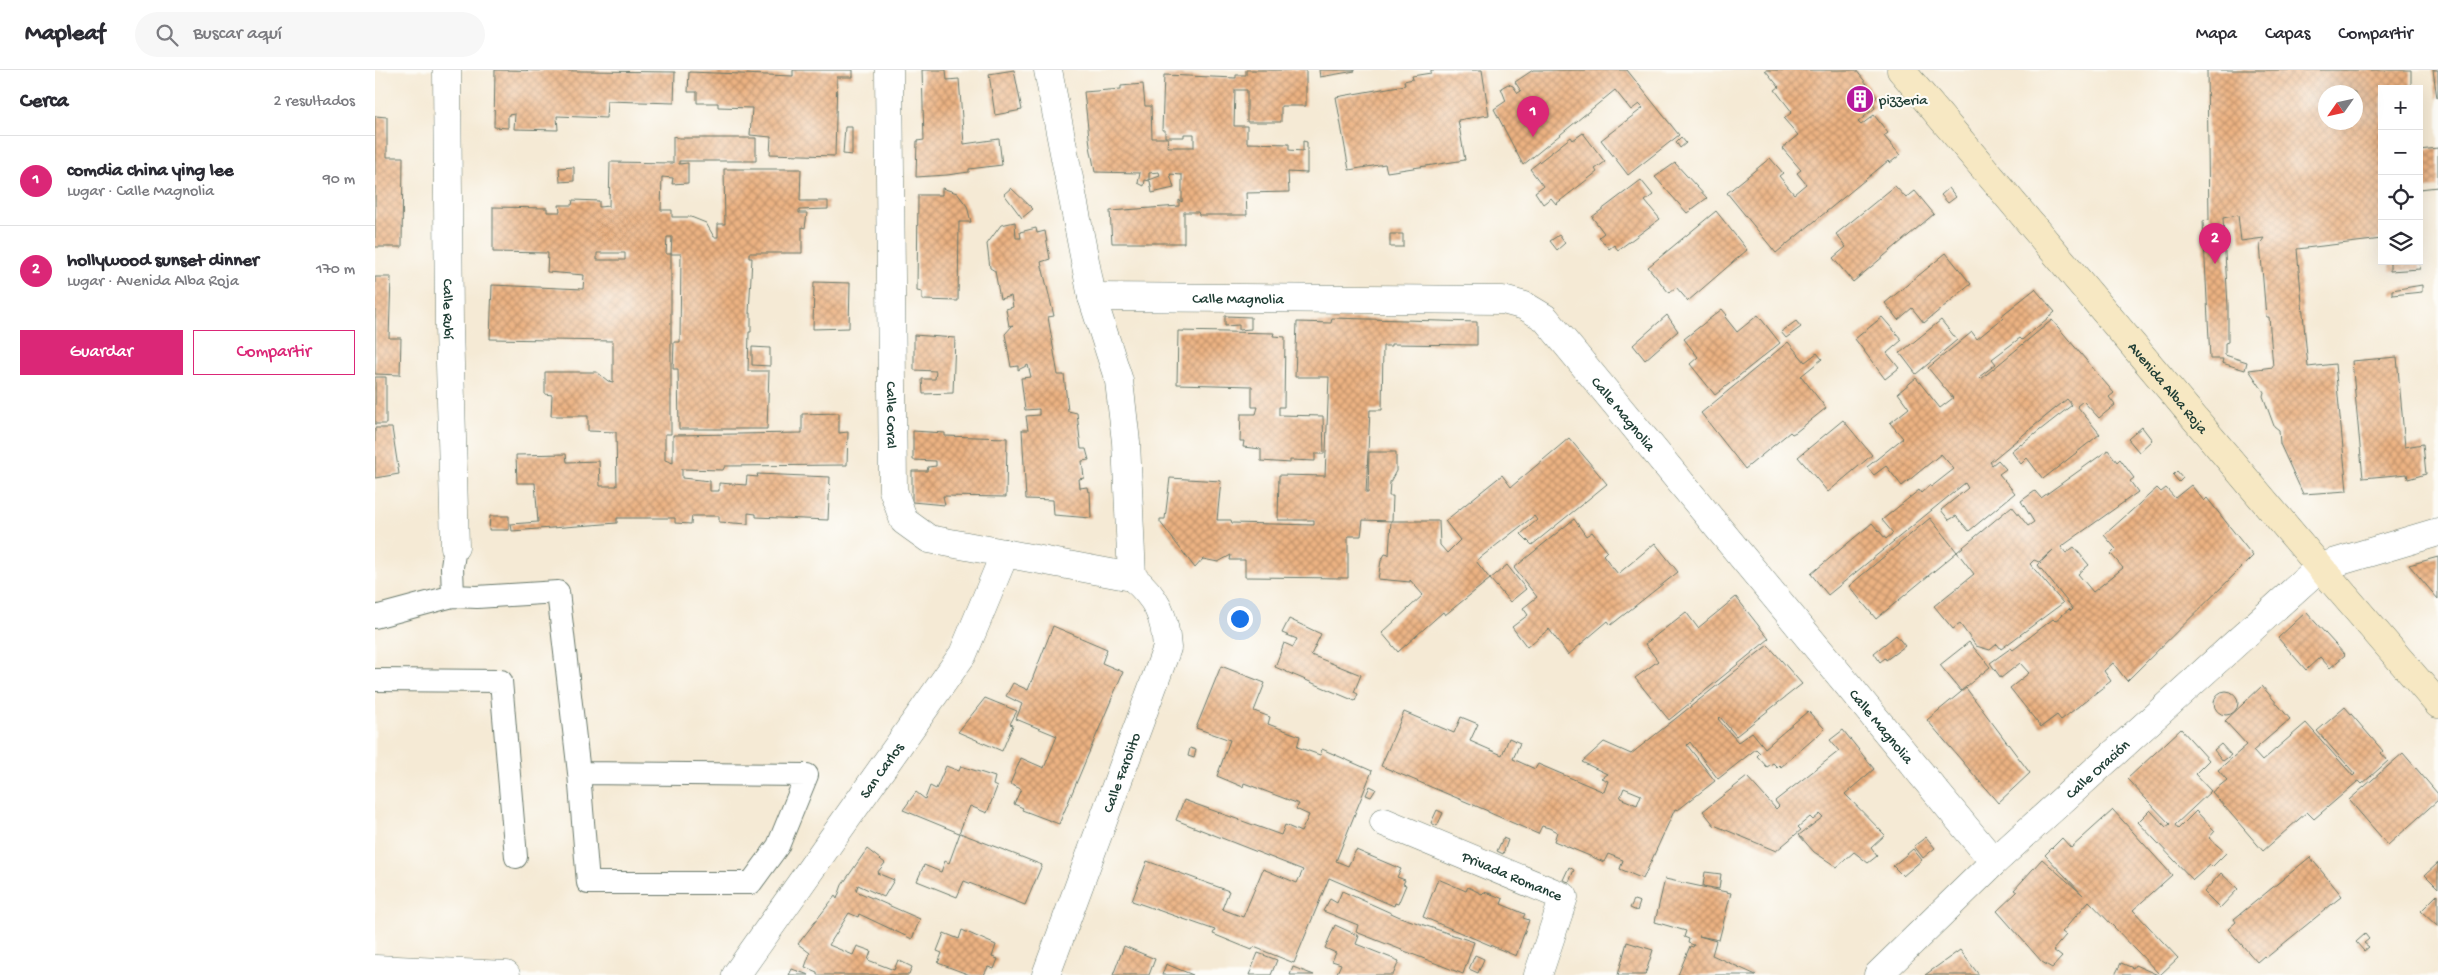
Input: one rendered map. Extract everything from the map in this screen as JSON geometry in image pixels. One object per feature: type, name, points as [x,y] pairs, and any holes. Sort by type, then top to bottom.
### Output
[{"type":"main road","name":"Avenida Alba Roja","points":[[1901,70],[2319,567],[2438,704]]},
{"type":"street","name":"Calle Rubí","points":[[447,70],[449,346],[455,547]]},
{"type":"street","name":"Calle Coral","points":[[889,70],[893,490],[904,521],[929,539],[1132,577]]},
{"type":"street","points":[[1048,70],[1092,298],[1119,381],[1127,442],[1132,577]]},
{"type":"street","name":"Calle Magnolia","points":[[1092,298],[1503,300],[1525,306],[1545,318],[1994,862]]},
{"type":"street","points":[[2319,567],[2438,532]]},
{"type":"street","name":"San Carlos","points":[[736,975],[963,654],[1005,553]]},
{"type":"street","name":"Calle Oración","points":[[1878,975],[1994,862],[2319,567]]},
{"type":"street","name":"Calle Farolito","points":[[1046,975],[1167,648],[1165,625],[1157,604],[1146,588],[1132,577]]},
{"type":"street","name":"Privada Romance","points":[[1384,822],[1564,897],[1538,975]]},
{"type":"street","points":[[375,969],[506,975]]},
{"type":"lane","points":[[453,596],[452,567],[455,547]]},
{"type":"lane","points":[[375,617],[453,596],[558,592],[579,773],[588,883],[751,883],[778,846],[807,775],[579,773]]},
{"type":"lane","points":[[375,680],[501,681],[516,857]]},
{"type":"building","points":[[495,70],[675,72],[674,103],[607,101],[606,118],[557,116],[558,130],[514,129],[515,114],[508,115],[508,128],[494,127]]},
{"type":"building","points":[[793,70],[853,70],[853,77],[837,77],[835,156],[770,154],[771,137],[750,135],[752,108],[718,107],[718,103],[697,103],[697,92],[688,92],[689,72],[793,76]]},
{"type":"building","points":[[922,70],[946,70],[947,80],[959,79],[964,144],[999,139],[1002,165],[969,169],[969,172],[916,177],[917,141],[924,140]]},
{"type":"building","points":[[1014,70],[1022,110],[995,115],[989,74]]},
{"type":"building","points":[[1246,70],[1306,70],[1306,106],[1281,106],[1281,122],[1247,122],[1247,90],[1235,90],[1234,126],[1247,126],[1247,143],[1289,144],[1289,150],[1303,151],[1303,141],[1307,142],[1307,173],[1288,172],[1289,192],[1246,193],[1247,215],[1199,215],[1198,212],[1184,212],[1184,243],[1112,243],[1110,211],[1179,206],[1179,200],[1182,202],[1182,175],[1170,174],[1174,188],[1152,193],[1150,181],[1145,180],[1144,186],[1138,183],[1140,173],[1095,172],[1084,92],[1121,89],[1121,86],[1143,84],[1145,106],[1151,106],[1152,138],[1168,138],[1167,147],[1194,147],[1194,134],[1184,134],[1184,137],[1165,137],[1165,130],[1162,130],[1164,75],[1236,78],[1236,75],[1246,75]],"holes":[[[1159,172],[1160,176],[1149,180],[1149,173]]]},
{"type":"building","points":[[1319,70],[1355,70],[1355,71],[1320,77]]},
{"type":"building","points":[[1431,70],[1482,70],[1489,115],[1458,120],[1465,160],[1387,172],[1385,164],[1349,170],[1336,97],[1405,85],[1404,81],[1413,79],[1412,76],[1431,73]]},
{"type":"building","points":[[1533,70],[1627,70],[1679,135],[1628,175],[1601,140],[1643,108],[1639,104],[1631,110],[1615,90],[1523,165],[1494,109],[1506,101],[1501,88],[1508,84],[1513,86],[1518,93],[1521,91],[1515,82]]},
{"type":"building","points":[[1765,70],[1856,70],[1877,97],[1872,102],[1875,108],[1858,122],[1861,125],[1874,115],[1888,133],[1884,136],[1900,155],[1890,163],[1888,161],[1776,253],[1727,193],[1770,158],[1783,173],[1779,176],[1794,194],[1806,184],[1797,173],[1801,170],[1782,148],[1798,135],[1784,119],[1792,112],[1775,90],[1779,87]]},
{"type":"building","points":[[2207,70],[2411,70],[2411,85],[2378,85],[2378,239],[2297,249],[2308,367],[2335,364],[2347,491],[2303,494],[2280,444],[2279,430],[2274,426],[2263,396],[2264,392],[2249,370],[2273,367],[2269,317],[2266,317],[2260,244],[2264,238],[2241,241],[2238,215],[2223,218],[2228,306],[2228,342],[2225,343],[2225,355],[2247,362],[2245,370],[2222,363],[2223,359],[2210,359],[2203,221],[2209,220]]},
{"type":"building","points":[[2433,70],[2438,70],[2438,98],[2437,98]]},
{"type":"building","points":[[375,116],[387,117],[387,157],[403,157],[402,247],[375,247]]},
{"type":"building","points":[[845,127],[852,127],[852,155],[843,154]]},
{"type":"building","points":[[1583,133],[1605,162],[1595,169],[1597,172],[1556,204],[1551,198],[1543,204],[1535,192],[1543,186],[1530,169],[1571,137],[1573,140]]},
{"type":"building","points":[[673,136],[679,138],[756,138],[756,161],[679,161],[679,164],[688,163],[688,183],[672,184],[673,178],[662,177],[661,210],[672,210],[672,217],[691,217],[706,223],[714,237],[718,237],[718,224],[725,224],[724,169],[801,169],[800,201],[828,201],[828,209],[799,210],[799,213],[807,213],[805,228],[802,227],[802,253],[749,253],[749,258],[752,258],[749,313],[751,313],[751,332],[749,332],[748,371],[769,371],[767,429],[679,429],[678,369],[673,369],[674,342],[680,342],[681,254],[671,254],[671,434],[665,434],[665,460],[673,463],[673,435],[802,433],[802,414],[839,413],[839,433],[848,432],[847,465],[725,466],[723,470],[682,469],[682,478],[710,481],[710,491],[719,491],[719,483],[746,485],[747,476],[758,477],[757,474],[830,477],[828,520],[756,517],[756,514],[748,513],[748,524],[719,522],[719,516],[692,516],[691,524],[675,523],[675,518],[617,518],[617,523],[512,531],[511,524],[538,522],[535,483],[517,483],[516,455],[566,454],[567,462],[599,461],[600,486],[617,486],[616,432],[588,431],[588,416],[551,416],[552,395],[545,394],[545,372],[597,372],[608,381],[613,382],[613,341],[490,339],[492,285],[583,289],[584,275],[547,272],[548,253],[493,252],[493,207],[547,208],[547,212],[560,212],[559,205],[572,205],[573,200],[599,201],[599,207],[609,206],[610,162],[673,163]],"holes":[[[667,237],[672,237],[671,254],[666,254]],[[597,253],[625,253],[625,260],[597,260]]]},
{"type":"building","points":[[1681,137],[1686,143],[1680,148],[1676,142]]},
{"type":"building","points":[[2438,148],[2438,187],[2423,189],[2423,150]]},
{"type":"building","points":[[1675,163],[1707,198],[1687,213],[1655,177]]},
{"type":"building","points":[[574,167],[574,181],[560,182],[559,168]]},
{"type":"building","points":[[1641,180],[1653,195],[1645,201],[1660,219],[1618,250],[1614,245],[1609,249],[1599,237],[1604,233],[1592,217]]},
{"type":"building","points":[[1895,186],[1906,198],[1915,191],[1934,214],[1853,282],[1833,258],[1846,247],[1836,234]]},
{"type":"building","points":[[942,188],[957,193],[967,206],[971,222],[959,222],[958,301],[922,300],[922,292],[917,291],[918,195],[942,195]]},
{"type":"building","points":[[1011,188],[1033,209],[1022,218],[1004,194]]},
{"type":"building","points":[[1949,188],[1956,197],[1948,203],[1941,195]]},
{"type":"building","points":[[1716,211],[1747,250],[1688,301],[1676,287],[1669,293],[1648,267]]},
{"type":"building","points":[[1015,222],[1016,238],[1021,238],[1020,232],[1036,228],[1037,233],[1045,231],[1050,259],[1041,262],[1054,316],[1048,317],[1058,375],[1064,375],[1068,411],[1077,413],[1081,449],[1086,449],[1089,460],[1082,461],[1084,478],[1079,479],[1080,488],[1087,487],[1088,492],[1090,491],[1091,518],[1054,515],[1053,500],[1026,499],[1022,430],[1028,430],[1026,416],[1039,415],[1039,409],[1025,410],[1021,378],[1031,377],[1028,365],[1018,370],[1018,366],[1011,367],[1005,334],[1013,325],[1009,326],[1006,309],[1013,307],[1011,296],[1000,299],[995,271],[990,268],[987,244],[1001,225]]},
{"type":"building","points":[[1390,234],[1403,234],[1403,247],[1390,247]]},
{"type":"building","points":[[1559,235],[1565,243],[1557,250],[1550,241]]},
{"type":"building","points":[[1946,253],[1971,284],[1924,323],[1912,308],[1898,320],[1885,303]]},
{"type":"building","points":[[2390,265],[2420,265],[2420,269],[2390,271]]},
{"type":"building","points":[[375,277],[391,277],[389,338],[401,338],[400,375],[375,374]]},
{"type":"building","points":[[814,282],[850,283],[849,328],[813,329]]},
{"type":"building","points":[[2422,285],[2422,292],[2392,295],[2392,290]]},
{"type":"building","points":[[2035,289],[2055,312],[2022,340],[2020,338],[1992,359],[1996,364],[1979,377],[1981,379],[2052,320],[2114,393],[2109,397],[2115,405],[2099,418],[2083,401],[2077,406],[2100,434],[2043,479],[2027,458],[2021,464],[2011,451],[2072,405],[2067,399],[1990,462],[1992,465],[1998,460],[2006,469],[1999,474],[2015,493],[1969,531],[1956,516],[1949,520],[1941,510],[1968,488],[1965,483],[1828,595],[1811,574],[1872,523],[1886,539],[1893,533],[1882,520],[1919,490],[1921,493],[1930,485],[1931,487],[1954,469],[1941,454],[1902,486],[1886,466],[1874,475],[1867,467],[1903,438],[1890,423],[1909,408],[1898,393],[1916,378],[1940,408],[1953,398],[1928,368],[1972,332],[1977,339],[2003,318],[2001,316]]},
{"type":"building","points":[[1722,309],[1727,315],[1725,317],[1737,332],[1758,315],[1780,343],[1715,395],[1690,364],[1698,357],[1684,339]]},
{"type":"building","points":[[1667,315],[1678,331],[1645,360],[1633,345]]},
{"type":"building","points":[[1225,316],[1251,317],[1251,329],[1239,330],[1239,325],[1225,326]]},
{"type":"building","points":[[1882,317],[1902,340],[1887,353],[1899,368],[1885,379],[1855,339]]},
{"type":"building","points":[[1332,318],[1477,322],[1477,345],[1391,344],[1391,346],[1383,346],[1382,410],[1370,410],[1366,493],[1368,493],[1369,452],[1396,452],[1396,471],[1390,482],[1389,496],[1393,496],[1392,521],[1363,520],[1361,536],[1348,536],[1348,578],[1245,577],[1245,560],[1230,560],[1231,555],[1218,562],[1203,559],[1195,568],[1160,522],[1160,519],[1165,519],[1170,478],[1221,481],[1217,520],[1231,520],[1232,523],[1314,525],[1314,520],[1278,520],[1279,475],[1325,476],[1329,377],[1295,377],[1297,322],[1331,323]]},
{"type":"building","points":[[1941,320],[1957,340],[1916,374],[1900,353]]},
{"type":"building","points":[[1796,321],[1801,327],[1786,338],[1781,332]]},
{"type":"building","points":[[1178,331],[1274,333],[1273,336],[1285,337],[1284,407],[1279,407],[1279,415],[1323,416],[1324,454],[1315,454],[1315,461],[1290,460],[1290,463],[1261,461],[1261,449],[1243,447],[1244,441],[1240,441],[1241,414],[1256,414],[1258,407],[1252,407],[1252,386],[1177,384]]},
{"type":"building","points":[[914,335],[955,338],[953,393],[923,394],[922,379],[935,379],[936,371],[914,370]]},
{"type":"building","points":[[1788,342],[1805,362],[1817,353],[1822,359],[1801,376],[1826,408],[1796,432],[1792,434],[1790,432],[1745,469],[1701,413]]},
{"type":"building","points":[[752,347],[770,348],[770,366],[752,365]]},
{"type":"building","points":[[2397,357],[2405,447],[2423,444],[2426,474],[2408,479],[2407,474],[2363,478],[2352,361]]},
{"type":"building","points":[[375,377],[386,377],[386,424],[375,424]]},
{"type":"building","points":[[1843,420],[1872,455],[1828,492],[1798,457]]},
{"type":"building","points":[[2142,427],[2152,440],[2139,452],[2128,439]]},
{"type":"building","points":[[375,428],[392,428],[399,474],[375,478]]},
{"type":"building","points":[[913,431],[945,433],[945,436],[1007,438],[1006,497],[943,496],[945,505],[912,502],[912,471],[927,471],[928,467],[936,466],[936,461],[913,460]]},
{"type":"building","points":[[1569,438],[1607,484],[1532,545],[1521,534],[1537,520],[1534,516],[1476,561],[1490,579],[1445,615],[1443,612],[1398,652],[1382,633],[1423,595],[1410,580],[1410,582],[1378,579],[1381,561],[1385,554],[1389,555],[1391,521],[1439,521],[1440,545],[1447,553],[1460,540],[1445,521],[1502,475],[1511,487]]},
{"type":"building","points":[[2108,450],[2117,462],[2120,459],[2134,478],[2130,481],[2138,492],[2061,547],[2066,553],[2074,547],[2089,565],[2078,574],[2093,592],[2123,568],[2111,554],[2116,549],[2104,535],[2157,488],[2161,492],[2166,488],[2175,498],[2191,485],[2204,501],[2207,498],[2253,556],[2127,681],[2113,663],[2104,671],[2111,681],[2061,720],[2057,715],[2041,727],[2010,688],[2029,673],[2020,663],[2001,678],[1990,663],[2011,648],[2013,650],[2053,619],[2055,621],[2069,609],[2071,611],[2073,609],[2038,565],[2053,550],[2039,562],[2034,560],[2030,564],[2063,603],[2001,649],[1997,644],[1990,650],[1976,646],[1960,624],[1953,629],[1934,606],[1974,574],[1957,552],[2012,506],[2028,526],[2034,522],[2021,501],[2035,491],[2041,498]]},
{"type":"building","points":[[2177,471],[2183,478],[2179,482],[2173,475]]},
{"type":"building","points":[[490,516],[509,516],[509,530],[489,530]]},
{"type":"building","points":[[1930,518],[1957,552],[1876,619],[1849,586]]},
{"type":"building","points":[[1574,519],[1586,536],[1592,532],[1607,551],[1603,555],[1618,574],[1655,543],[1678,572],[1611,625],[1608,621],[1568,655],[1549,629],[1527,647],[1512,627],[1528,615],[1523,608],[1537,597],[1514,568]]},
{"type":"building","points":[[2438,557],[2438,599],[2409,565]]},
{"type":"building","points":[[1507,565],[1526,589],[1510,602],[1490,579]]},
{"type":"building","points":[[1736,597],[1769,639],[1669,720],[1635,678],[1658,661],[1645,644],[1686,612],[1698,628]]},
{"type":"building","points":[[2306,612],[2345,655],[2330,668],[2320,657],[2306,670],[2278,638]]},
{"type":"building","points":[[1289,619],[1321,634],[1311,655],[1361,675],[1354,692],[1358,694],[1355,701],[1275,667],[1284,643],[1293,647],[1297,639],[1282,633]]},
{"type":"building","points":[[1053,626],[1107,649],[1102,663],[1123,672],[1059,824],[1022,810],[1023,808],[1014,804],[1021,789],[1010,784],[1021,758],[1044,768],[1057,736],[1016,719],[1022,704],[1006,696],[1013,683],[1028,690]]},
{"type":"building","points":[[1896,635],[1905,646],[1886,660],[1885,658],[1880,662],[1874,653]]},
{"type":"building","points":[[1969,642],[1990,667],[1961,691],[1940,665]]},
{"type":"building","points":[[1768,645],[1802,684],[1736,736],[1720,717],[1718,719],[1738,742],[1752,732],[1765,748],[1808,711],[1825,729],[1781,767],[1779,765],[1777,767],[1773,763],[1767,767],[1757,756],[1760,753],[1756,749],[1718,779],[1690,742],[1687,745],[1715,781],[1678,810],[1675,809],[1643,879],[1620,869],[1623,860],[1608,854],[1604,862],[1554,841],[1557,832],[1549,828],[1542,826],[1538,834],[1381,766],[1404,712],[1454,733],[1461,717],[1478,724],[1470,741],[1502,755],[1509,738],[1520,743],[1513,759],[1535,769],[1538,764],[1604,792],[1608,781],[1601,778],[1607,774],[1582,762],[1604,742],[1631,754]],"holes":[[[1624,788],[1641,795],[1637,805],[1620,798]]]},
{"type":"building","points":[[1221,666],[1265,683],[1254,711],[1270,717],[1268,724],[1300,736],[1297,747],[1320,755],[1322,749],[1372,771],[1336,861],[1348,866],[1356,850],[1401,869],[1397,877],[1405,880],[1403,884],[1406,885],[1398,904],[1395,903],[1394,906],[1329,878],[1294,963],[1254,947],[1252,950],[1213,934],[1215,930],[1132,901],[1147,861],[1229,891],[1222,909],[1243,917],[1263,869],[1297,883],[1303,870],[1176,820],[1184,800],[1281,835],[1285,825],[1301,832],[1309,815],[1296,809],[1299,804],[1244,783],[1243,787],[1217,776],[1230,740],[1196,728]]},
{"type":"building","points":[[2262,686],[2290,719],[2253,751],[2262,761],[2306,723],[2353,776],[2355,774],[2317,731],[2345,707],[2383,751],[2381,753],[2388,761],[2362,784],[2359,781],[2357,782],[2314,819],[2307,812],[2263,851],[2212,792],[2227,780],[2218,770],[2247,745],[2225,721]]},
{"type":"building","points":[[1966,688],[2030,773],[1998,803],[1927,720]]},
{"type":"building","points":[[2226,691],[2234,695],[2238,703],[2234,711],[2226,715],[2218,711],[2214,703],[2218,695]]},
{"type":"building","points":[[985,698],[1017,711],[1010,724],[1013,725],[1002,751],[958,732]]},
{"type":"building","points":[[2181,729],[2209,760],[2195,774],[2211,791],[2175,825],[2178,829],[2196,811],[2215,831],[2209,838],[2226,853],[2212,867],[2210,865],[2193,880],[2138,822],[2150,810],[2166,827],[2170,824],[2127,779]]},
{"type":"building","points":[[1843,730],[1874,769],[1845,794],[1885,835],[1871,848],[1877,856],[1868,863],[1854,852],[1837,867],[1814,852],[1799,835],[1823,817],[1820,814],[1813,820],[1810,817],[1798,827],[1801,830],[1776,851],[1714,825],[1703,811],[1747,777],[1776,809],[1779,806],[1775,801],[1839,751],[1830,740]]},
{"type":"building","points":[[2221,744],[2231,755],[2223,761],[2214,750]]},
{"type":"building","points":[[1190,748],[1196,750],[1194,758],[1188,756]]},
{"type":"building","points":[[2403,753],[2438,794],[2438,800],[2388,845],[2349,800]]},
{"type":"building","points":[[946,766],[959,771],[961,766],[995,777],[993,785],[997,787],[987,813],[970,806],[959,833],[903,810],[916,792],[925,799],[930,786],[936,789]]},
{"type":"building","points":[[1370,786],[1376,789],[1371,797],[1366,795]]},
{"type":"building","points":[[1437,810],[1443,813],[1437,826],[1431,823]]},
{"type":"building","points":[[2113,810],[2172,875],[2133,910],[2178,958],[2160,975],[2089,901],[2062,932],[2066,935],[2053,950],[2062,957],[2052,968],[2042,962],[1997,911],[2017,892],[2014,890],[2042,859],[2083,895],[2045,855],[2062,838],[2071,848]]},
{"type":"building","points":[[960,833],[1042,865],[1025,905],[964,881],[957,897],[917,881],[924,865],[941,872],[945,861],[949,863]]},
{"type":"building","points":[[1926,837],[1935,848],[1923,858],[1914,846]]},
{"type":"building","points":[[1503,838],[1508,840],[1503,854],[1497,851]]},
{"type":"building","points":[[867,849],[885,863],[877,873],[894,880],[884,897],[858,885],[856,891],[920,919],[912,939],[859,914],[858,917],[849,913],[829,945],[853,955],[857,946],[871,951],[868,960],[894,970],[898,960],[912,967],[909,975],[817,975],[817,972],[805,967],[810,953],[798,944],[835,896],[837,899],[842,885]]},
{"type":"building","points":[[1913,849],[1922,860],[1903,876],[1893,866]]},
{"type":"building","points":[[2310,857],[2342,896],[2266,958],[2264,956],[2257,962],[2228,929],[2236,922],[2234,919]]},
{"type":"building","points":[[2438,863],[2438,888],[2425,875]]},
{"type":"building","points":[[1569,867],[1574,870],[1569,882],[1563,880]]},
{"type":"building","points":[[1705,872],[1721,874],[1719,889],[1703,886]]},
{"type":"building","points":[[2221,873],[2238,889],[2220,908],[2204,892]]},
{"type":"building","points":[[1438,879],[1466,891],[1468,887],[1482,894],[1484,892],[1494,895],[1503,899],[1501,904],[1525,914],[1523,918],[1529,920],[1516,956],[1423,917]]},
{"type":"building","points":[[1665,879],[1731,893],[1719,940],[1699,936],[1716,941],[1712,955],[1756,975],[1678,975],[1690,946],[1693,947],[1694,945],[1688,943],[1689,939],[1684,937],[1686,931],[1655,922]]},
{"type":"building","points":[[1342,891],[1400,917],[1474,942],[1463,974],[1356,932],[1358,925],[1323,911],[1330,899],[1337,903]]},
{"type":"building","points":[[2438,894],[2438,927],[2421,911]]},
{"type":"building","points":[[1634,900],[1640,902],[1637,911],[1630,908]]},
{"type":"building","points":[[1335,925],[1359,936],[1356,944],[1399,961],[1393,975],[1336,975],[1341,964],[1332,961],[1336,953],[1325,948]]},
{"type":"building","points":[[962,930],[996,945],[992,957],[998,959],[994,969],[988,967],[984,975],[970,975],[938,963],[942,953],[937,951],[944,933],[959,939]]},
{"type":"building","points":[[2365,934],[2369,939],[2364,943],[2369,947],[2364,951],[2356,942]]},
{"type":"building","points":[[1627,942],[1653,950],[1645,975],[1618,975]]},
{"type":"building","points":[[1124,946],[1155,959],[1149,975],[1113,975]]},
{"type":"building","points":[[1960,950],[1979,975],[1925,975]]},
{"type":"building","points":[[1258,953],[1277,960],[1271,975],[1249,975]]},
{"type":"building","points":[[1475,955],[1484,959],[1478,973],[1469,969]]},
{"type":"building","points":[[2121,963],[2133,968],[2135,965],[2158,975],[2115,975]]},
{"type":"building","points":[[1166,964],[1193,975],[1162,975]]},
{"type":"building","points":[[1293,967],[1314,975],[1290,975]]},
{"type":"building","points":[[792,969],[809,975],[789,975]]},
{"type":"place","name":"pizzeria","points":[[1860,99]]},
{"type":"place","name":"comdia china ying lee","points":[[1533,137]]},
{"type":"place","name":"hollywood sunset dinner","points":[[2215,264]]}]
